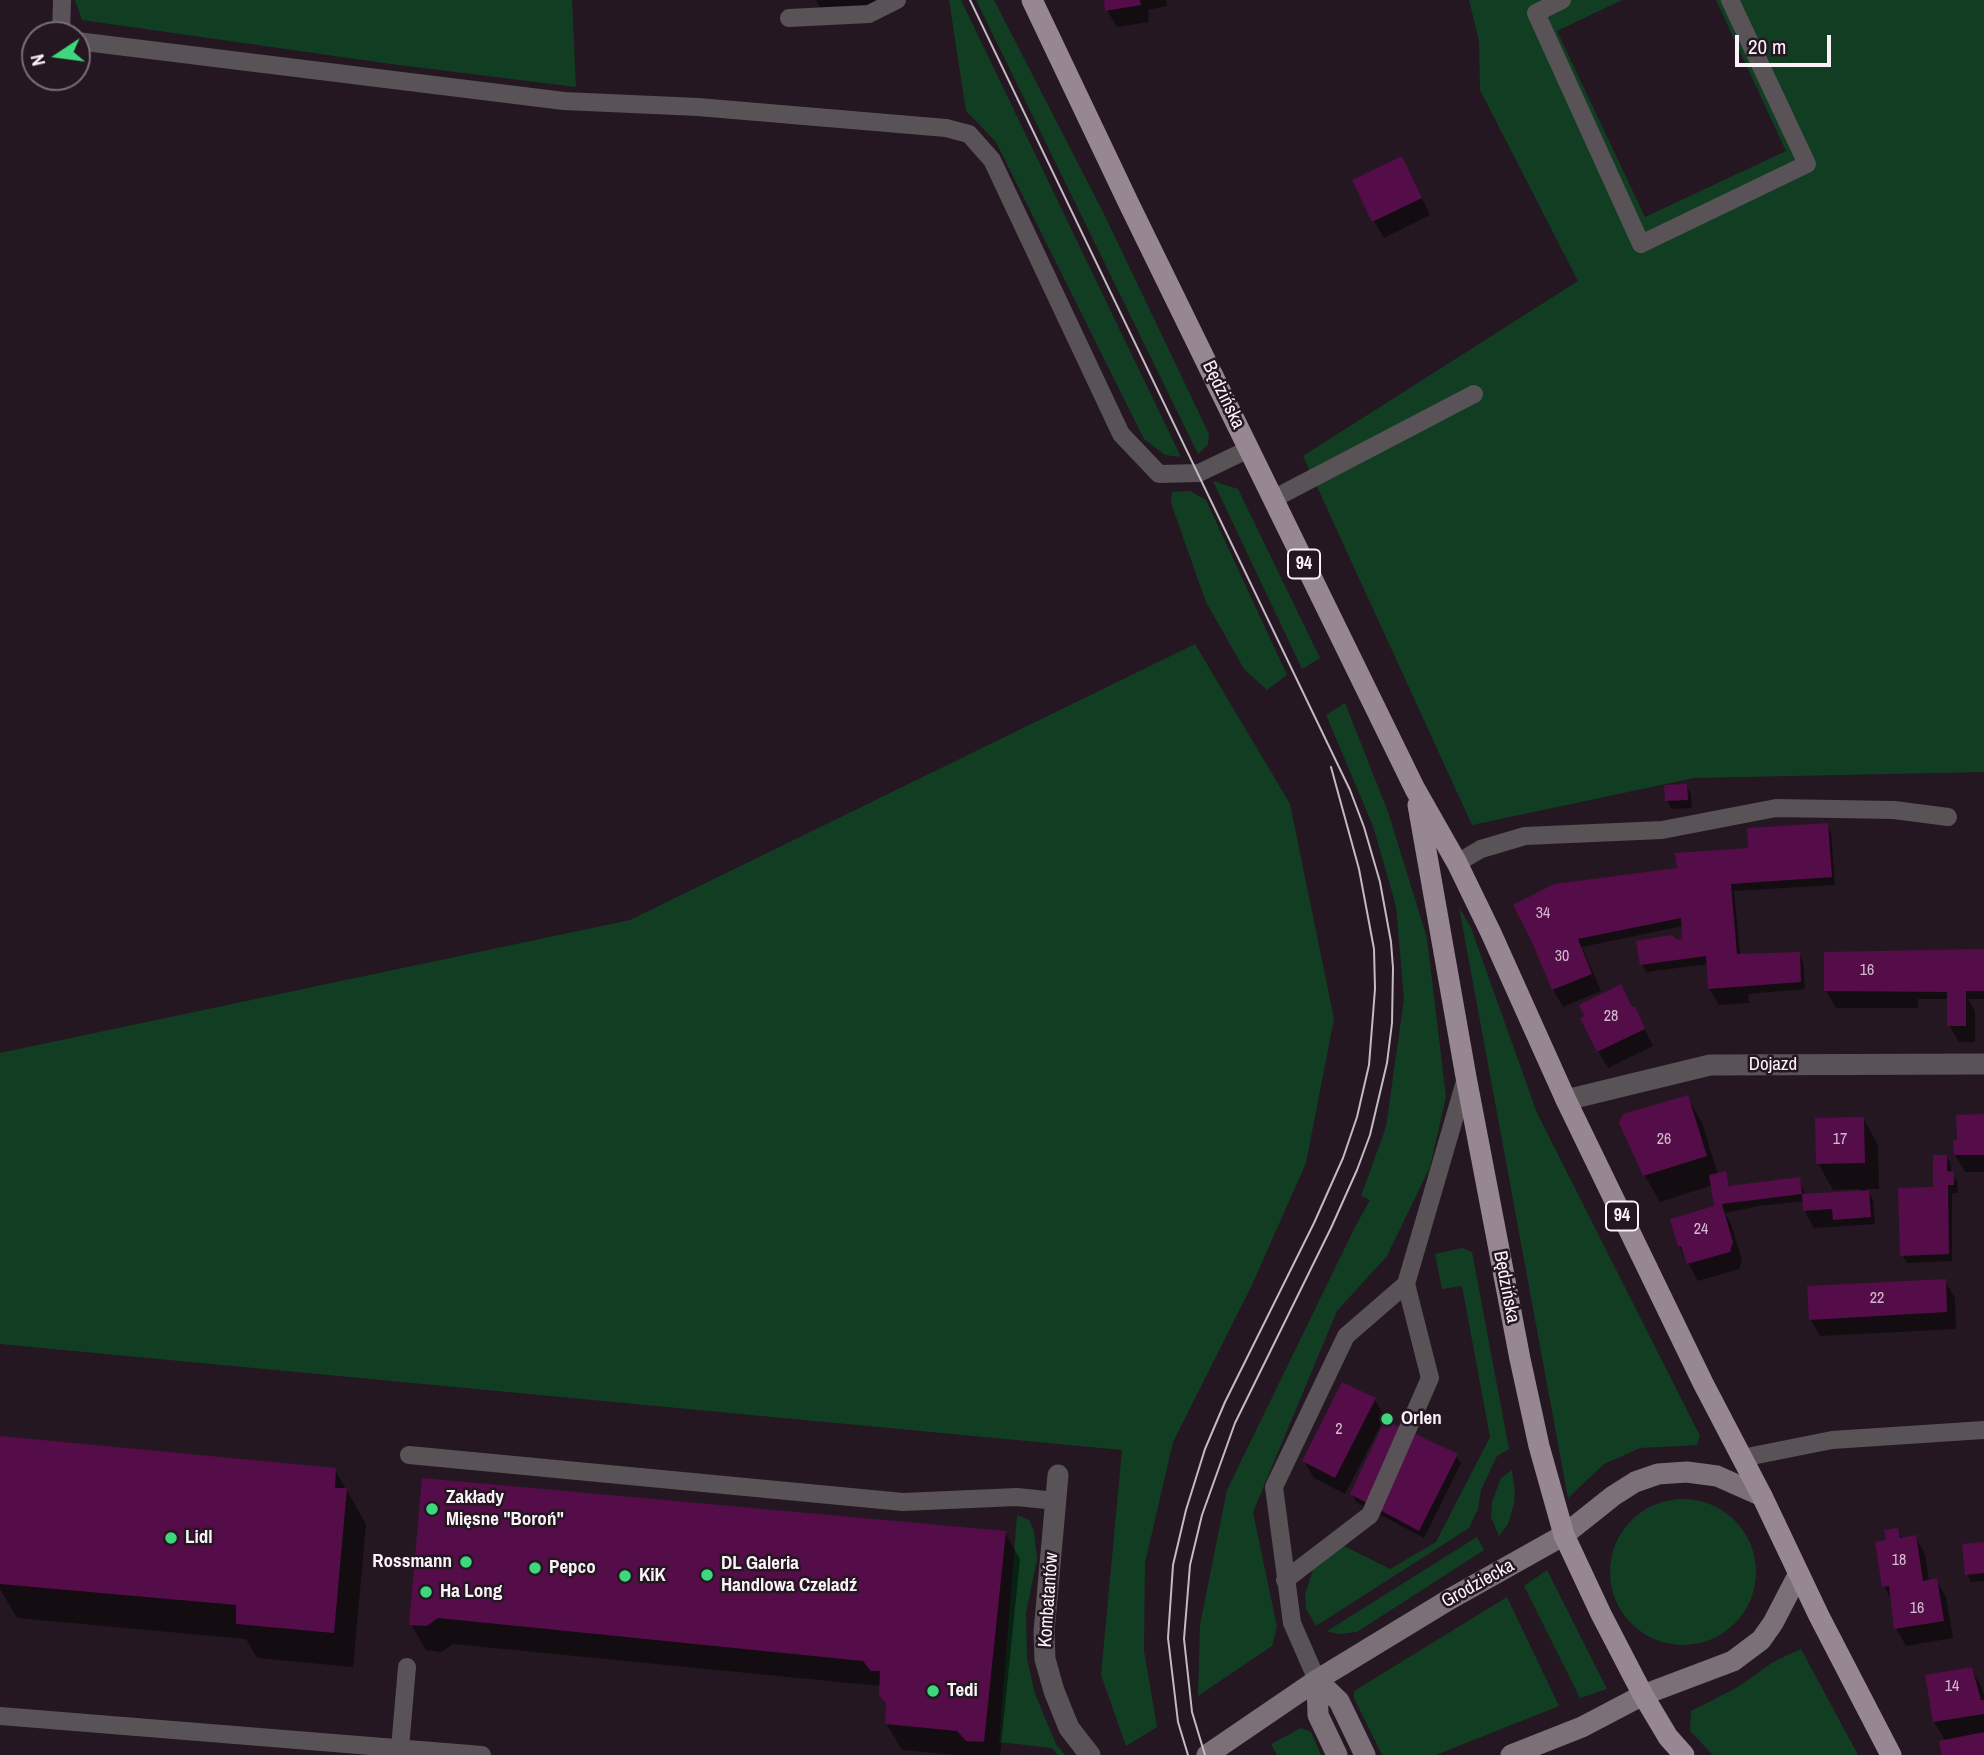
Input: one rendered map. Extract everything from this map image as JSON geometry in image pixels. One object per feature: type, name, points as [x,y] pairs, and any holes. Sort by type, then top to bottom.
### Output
[{"type":"main road","name":"Będzińska","points":[[1032,0],[1415,789],[1457,863],[1566,1100],[1762,1496]]},
{"type":"main road","name":"Będzińska","points":[[1415,789],[1466,1077],[1539,1446],[1564,1535],[1601,1614],[1643,1695],[1668,1737],[1684,1755]]},
{"type":"main road","name":"94","points":[[1762,1496],[1798,1575],[1891,1755]]},
{"type":"street","name":"Dojazd","points":[[1566,1100],[1710,1065],[1984,1064]]},
{"type":"street","name":"Grodziecka","points":[[1207,1755],[1317,1680],[1450,1599],[1564,1535],[1635,1482],[1658,1474],[1687,1472],[1717,1476],[1762,1496]]},
{"type":"street","name":"Kombatantów","points":[[1058,1475],[1044,1632],[1045,1659],[1069,1728],[1090,1755]]},
{"type":"street","points":[[1516,1754],[1582,1727],[1643,1695],[1733,1661],[1761,1640],[1798,1575]]},
{"type":"street","points":[[1317,1680],[1318,1715],[1337,1755]]},
{"type":"street","points":[[1317,1680],[1339,1701],[1365,1755]]},
{"type":"lane","points":[[61,21],[62,0]]},
{"type":"lane","points":[[789,18],[869,14],[897,0]]},
{"type":"lane","points":[[1562,0],[1536,13],[1641,244],[1807,164],[1730,0]]},
{"type":"lane","points":[[91,43],[564,100],[698,107],[946,128],[969,134],[992,160],[1121,434],[1159,474],[1199,473],[1249,449]]},
{"type":"lane","points":[[1273,499],[1474,394]]},
{"type":"lane","points":[[1457,863],[1481,849],[1525,836],[1662,830],[1776,808],[1894,810],[1948,817]]},
{"type":"lane","points":[[1285,1580],[1370,1515],[1430,1378],[1406,1284],[1466,1077]]},
{"type":"lane","points":[[1317,1680],[1292,1623],[1274,1488],[1346,1336],[1406,1284]]},
{"type":"lane","points":[[1742,1458],[1832,1440],[1984,1430]]},
{"type":"lane","points":[[409,1455],[904,1502],[1017,1497],[1056,1501]]},
{"type":"lane","points":[[399,1753],[407,1667]]},
{"type":"lane","points":[[0,1716],[399,1753],[482,1755]]},
{"type":"green space","points":[[75,0],[572,0],[576,87],[391,64],[82,20]]},
{"type":"green space","points":[[949,0],[961,0],[1181,457],[1165,455],[1144,439],[996,142],[966,111]]},
{"type":"green space","points":[[976,0],[994,0],[1104,214],[1209,434],[1208,445],[1198,454]]},
{"type":"green space","points":[[1469,0],[1622,0],[1557,31],[1645,217],[1786,151],[1716,0],[1984,0],[1984,772],[1694,778],[1472,825],[1303,456],[1578,281],[1480,90],[1479,41]]},
{"type":"green space","points":[[1213,481],[1238,489],[1320,658],[1302,669]]},
{"type":"green space","points":[[1190,491],[1206,500],[1287,675],[1267,690],[1244,669],[1206,602],[1171,503],[1172,492]]},
{"type":"green space","points":[[1195,644],[1290,804],[1334,1019],[1306,1163],[1252,1285],[1173,1442],[1145,1563],[1144,1651],[1157,1727],[1126,1746],[1101,1675],[1122,1450],[0,1344],[0,1053],[630,920]]},
{"type":"green space","points":[[1345,703],[1388,812],[1427,938],[1446,1097],[1430,1167],[1387,1256],[1337,1311],[1253,1512],[1277,1627],[1272,1646],[1198,1696],[1200,1625],[1227,1490],[1370,1200],[1361,1196],[1386,1127],[1404,999],[1396,906],[1373,826],[1326,715]]},
{"type":"green space","points":[[1459,907],[1471,928],[1537,1113],[1700,1436],[1697,1445],[1640,1448],[1604,1464],[1568,1498]]},
{"type":"green space","points":[[1462,1248],[1472,1252],[1509,1449],[1497,1456],[1481,1490],[1478,1509],[1469,1528],[1316,1626],[1306,1609],[1305,1594],[1315,1564],[1344,1546],[1390,1569],[1436,1542],[1490,1437],[1462,1286],[1442,1289],[1435,1254]]},
{"type":"green space","points":[[1512,1470],[1514,1504],[1508,1524],[1499,1536],[1491,1517],[1492,1502],[1501,1478]]},
{"type":"green space","points":[[1683,1499],[1711,1505],[1735,1520],[1750,1544],[1756,1572],[1750,1600],[1735,1624],[1711,1639],[1683,1645],[1655,1639],[1631,1624],[1616,1600],[1610,1572],[1616,1544],[1631,1520],[1655,1505]]},
{"type":"green space","points":[[1017,1515],[1029,1520],[1034,1531],[1037,1559],[1026,1613],[1027,1658],[1035,1694],[1056,1744],[1065,1755],[1058,1755],[1052,1748],[999,1742]]},
{"type":"green space","points":[[1477,1537],[1484,1550],[1357,1632],[1338,1634],[1327,1631]]},
{"type":"green space","points":[[1547,1570],[1607,1689],[1580,1698],[1524,1586]]},
{"type":"green space","points":[[1507,1597],[1559,1706],[1436,1755],[1382,1755],[1354,1698],[1354,1691]]},
{"type":"green space","points":[[1801,1649],[1858,1755],[1713,1755],[1690,1731],[1691,1711],[1738,1687],[1773,1662]]},
{"type":"green space","points":[[1301,1728],[1311,1732],[1321,1755],[1277,1755],[1271,1744]]},
{"type":"building","points":[[1104,0],[1140,0],[1141,5],[1105,11]]},
{"type":"building","points":[[1402,156],[1422,198],[1372,222],[1352,180]]},
{"type":"building","points":[[1687,784],[1688,800],[1665,801],[1664,785]]},
{"type":"building","points":[[1828,823],[1832,877],[1731,884],[1737,954],[1800,952],[1801,982],[1708,989],[1706,956],[1640,965],[1636,941],[1671,935],[1678,940],[1682,939],[1681,918],[1578,939],[1592,974],[1552,990],[1513,905],[1554,884],[1677,868],[1675,853],[1748,848],[1747,828]]},
{"type":"building","points":[[1984,949],[1984,991],[1966,991],[1966,1026],[1947,1026],[1947,992],[1824,991],[1824,952]]},
{"type":"building","points":[[1621,984],[1645,1029],[1597,1052],[1580,1018],[1584,1016],[1579,1005]]},
{"type":"building","points":[[1688,1095],[1707,1156],[1643,1176],[1619,1123],[1623,1114]]},
{"type":"building","points":[[1984,1114],[1984,1155],[1954,1155],[1953,1141],[1957,1140],[1956,1115]]},
{"type":"building","points":[[1864,1117],[1865,1163],[1816,1164],[1815,1118]]},
{"type":"building","points":[[1933,1155],[1947,1155],[1947,1171],[1954,1172],[1954,1185],[1948,1185],[1949,1254],[1900,1256],[1898,1188],[1933,1187]]},
{"type":"building","points":[[1726,1171],[1729,1186],[1800,1177],[1802,1194],[1722,1204],[1733,1242],[1730,1252],[1687,1264],[1681,1246],[1678,1247],[1670,1219],[1714,1206],[1709,1175]]},
{"type":"building","points":[[1869,1190],[1871,1217],[1833,1220],[1832,1209],[1803,1211],[1802,1194]]},
{"type":"building","points":[[1946,1279],[1947,1312],[1809,1320],[1807,1286]]},
{"type":"building","points":[[1342,1382],[1376,1398],[1335,1478],[1302,1461]]},
{"type":"building","points":[[1385,1420],[1458,1454],[1419,1531],[1350,1494]]},
{"type":"building","name":"Lidl","points":[[0,1436],[336,1468],[335,1488],[347,1488],[334,1633],[236,1624],[236,1605],[0,1584]]},
{"type":"building","name":"DL Galeria Handlowa Czeladź","points":[[422,1478],[1006,1531],[984,1742],[966,1741],[957,1731],[885,1724],[886,1704],[879,1695],[880,1671],[871,1671],[863,1661],[438,1618],[427,1626],[409,1625]]},
{"type":"building","points":[[1898,1528],[1900,1538],[1916,1535],[1923,1581],[1937,1578],[1944,1621],[1894,1629],[1889,1586],[1882,1587],[1875,1542],[1886,1540],[1884,1530]]},
{"type":"building","points":[[1984,1542],[1984,1573],[1965,1575],[1962,1544]]},
{"type":"building","points":[[1972,1667],[1981,1700],[1984,1700],[1984,1714],[1933,1722],[1925,1675]]},
{"type":"building","points":[[1984,1732],[1984,1755],[1942,1755],[1939,1741]]},
{"type":"tram line","points":[[970,0],[1350,790],[1380,882],[1391,942],[1392,1023],[1387,1063],[1370,1135],[1331,1228],[1235,1423],[1202,1515],[1190,1565],[1184,1639],[1192,1712],[1205,1755]]},
{"type":"tram line","points":[[1188,1755],[1178,1722],[1168,1638],[1173,1565],[1186,1510],[1205,1449],[1225,1402],[1314,1223],[1343,1158],[1357,1117],[1369,1065],[1375,989],[1374,949],[1359,869],[1331,767]]},
{"type":"place","name":"Orlen","points":[[1387,1419]]},
{"type":"place","name":"Zakłady Mięsne \"Boroń\"","points":[[432,1509]]},
{"type":"place","name":"Lidl","points":[[171,1538]]},
{"type":"place","name":"Rossmann","points":[[466,1562]]},
{"type":"place","name":"Pepco","points":[[535,1568]]},
{"type":"place","name":"DL Galeria Handlowa Czeladź","points":[[707,1575]]},
{"type":"place","name":"KiK","points":[[625,1576]]},
{"type":"place","name":"Ha Long","points":[[426,1592]]},
{"type":"place","name":"Tedi","points":[[933,1691]]}]
